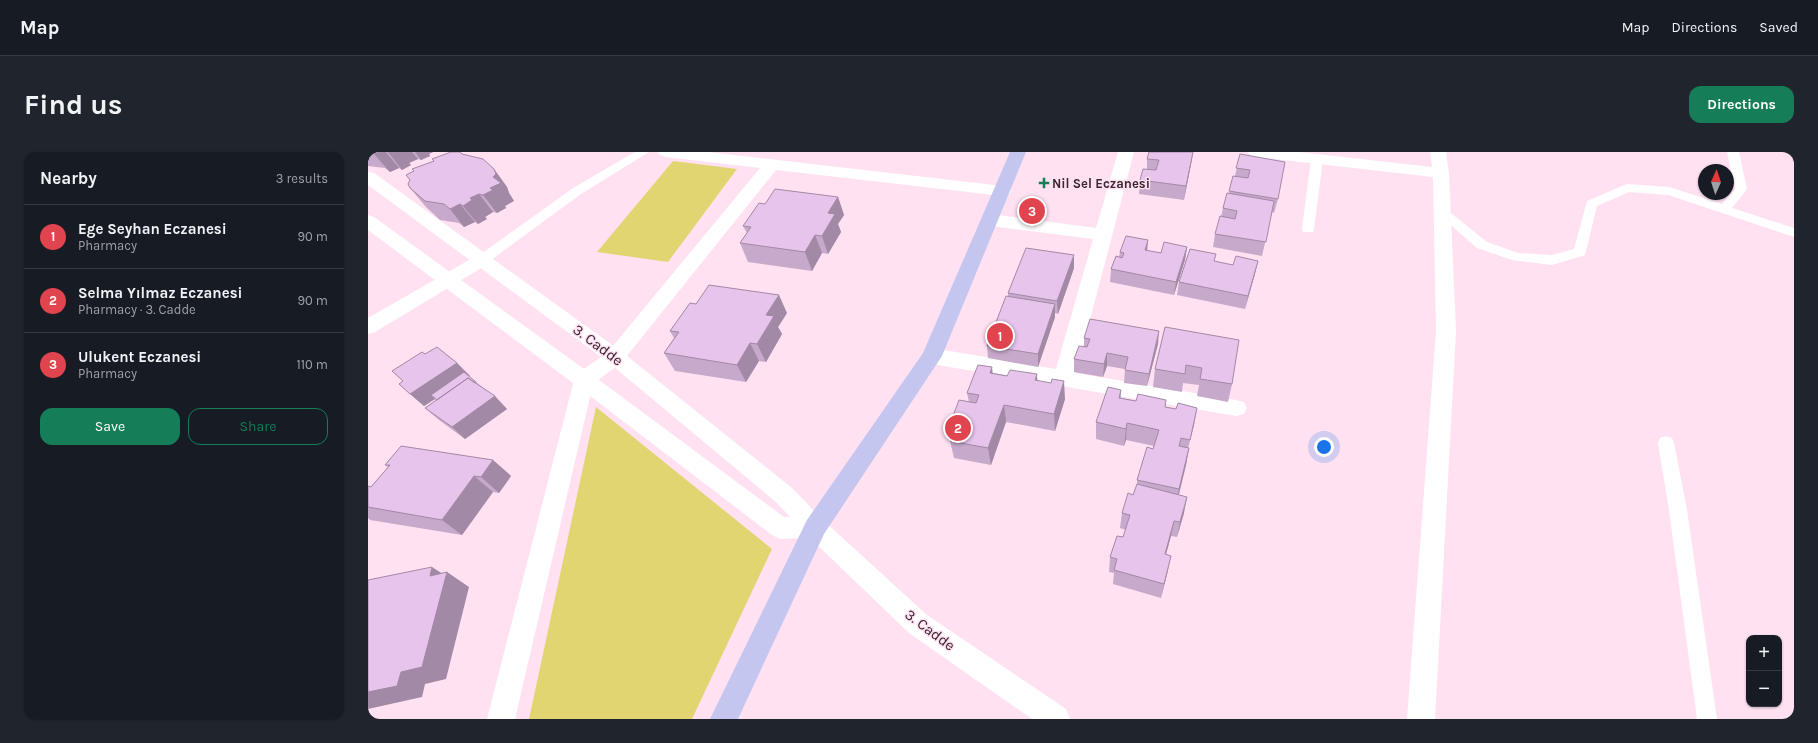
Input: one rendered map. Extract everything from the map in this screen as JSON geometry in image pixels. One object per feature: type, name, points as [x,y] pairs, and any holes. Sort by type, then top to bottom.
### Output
[{"type":"main road","points":[[724,719],[815,527],[932,356],[1003,191],[1018,152]]},
{"type":"street","points":[[666,152],[1003,191]]},
{"type":"street","points":[[1064,378],[1126,152]]},
{"type":"street","points":[[1256,152],[1442,173]]},
{"type":"street","points":[[1421,719],[1446,331],[1442,173],[1438,152]]},
{"type":"street","points":[[501,719],[584,380],[615,357],[771,165]]},
{"type":"street","name":"3. Cadde","points":[[368,177],[615,357],[784,495],[815,527],[918,624],[1056,719]]},
{"type":"street","points":[[990,220],[1104,235]]},
{"type":"street","points":[[368,221],[447,281],[584,380],[780,528],[815,527]]},
{"type":"street","points":[[368,327],[482,260]]},
{"type":"street","points":[[932,356],[1236,408]]},
{"type":"lane","points":[[482,260],[577,191],[643,152]]},
{"type":"lane","points":[[1724,210],[1741,189],[1733,152]]},
{"type":"lane","points":[[1308,230],[1316,159]]},
{"type":"lane","points":[[1443,213],[1482,245],[1518,257],[1552,260],[1580,252],[1591,204],[1628,188],[1669,191],[1794,233]]},
{"type":"lane","points":[[1666,444],[1678,510],[1707,719]]},
{"type":"shaded area","points":[[673,161],[737,169],[668,262],[597,252]]},
{"type":"shaded area","points":[[596,407],[772,549],[692,719],[529,719]]},
{"type":"building","points":[[451,152],[460,152],[462,154],[483,159],[494,169],[496,174],[493,177],[501,183],[490,188],[493,190],[483,195],[479,194],[470,198],[472,200],[463,206],[460,204],[450,209],[444,204],[425,201],[410,188],[408,184],[410,180],[406,175],[414,171],[412,169],[434,161],[432,159]]},
{"type":"building","points":[[1149,152],[1193,152],[1186,186],[1140,180],[1143,169],[1156,170],[1159,160],[1147,159]]},
{"type":"building","points":[[1240,154],[1285,162],[1278,199],[1229,191],[1233,176],[1248,178],[1250,170],[1236,168]]},
{"type":"building","points":[[775,189],[838,197],[828,213],[835,214],[822,236],[815,235],[805,252],[740,243],[751,227],[743,226],[759,203],[765,204]]},
{"type":"building","points":[[1227,193],[1274,201],[1266,242],[1215,234],[1220,216],[1235,219],[1237,211],[1223,208]]},
{"type":"building","points":[[1126,236],[1148,240],[1145,250],[1161,253],[1164,242],[1187,247],[1176,282],[1111,269],[1116,256],[1122,258],[1124,253],[1120,252]]},
{"type":"building","points":[[1026,248],[1074,255],[1057,301],[1008,293]]},
{"type":"building","points":[[1190,249],[1216,254],[1214,261],[1233,265],[1236,256],[1258,261],[1248,296],[1179,282]]},
{"type":"building","points":[[709,285],[779,295],[766,315],[774,316],[757,344],[750,343],[737,365],[664,353],[679,332],[670,331],[690,303],[696,304]]},
{"type":"building","points":[[1006,296],[1055,304],[1038,354],[987,346]]},
{"type":"building","points":[[1090,319],[1159,331],[1149,374],[1125,370],[1128,357],[1107,353],[1104,364],[1074,359],[1079,346],[1087,347],[1090,339],[1084,338]]},
{"type":"building","points":[[1165,327],[1239,340],[1232,384],[1200,379],[1202,368],[1186,365],[1185,374],[1155,369]]},
{"type":"building","points":[[437,347],[457,363],[410,394],[399,384],[403,381],[392,371],[422,352],[425,354]]},
{"type":"building","points":[[978,365],[992,367],[990,373],[1007,376],[1010,370],[1037,374],[1035,380],[1051,383],[1052,379],[1064,381],[1054,414],[1004,405],[988,448],[950,441],[960,417],[953,416],[959,400],[976,403],[979,395],[967,393]]},
{"type":"building","points":[[464,372],[476,382],[475,383],[468,378],[437,400],[431,395]]},
{"type":"building","points":[[468,378],[495,396],[452,427],[425,408]]},
{"type":"building","points":[[1108,387],[1121,390],[1119,398],[1136,401],[1138,394],[1166,400],[1165,407],[1176,409],[1178,403],[1197,408],[1190,440],[1181,438],[1179,446],[1189,448],[1179,489],[1137,480],[1147,447],[1153,449],[1159,430],[1127,423],[1126,429],[1096,422]]},
{"type":"building","points":[[401,446],[493,460],[481,477],[474,476],[442,520],[368,507],[368,486],[371,487],[390,465],[385,465]]},
{"type":"building","points":[[1137,484],[1187,497],[1180,522],[1174,521],[1165,554],[1171,556],[1164,584],[1114,570],[1117,559],[1110,557],[1117,536],[1123,537],[1130,515],[1122,513],[1128,493],[1133,495]]},
{"type":"building","points":[[432,567],[430,576],[447,572],[422,667],[401,672],[397,686],[368,692],[368,580]]},
{"type":"place","name":"Nil Sel Eczanesi","points":[[1044,183]]},
{"type":"place","name":"Ulukent Eczanesi","points":[[1032,211]]},
{"type":"place","name":"Ege Seyhan Eczanesi","points":[[1000,336]]},
{"type":"place","name":"Selma Yılmaz Eczanesi","points":[[958,428]]}]
